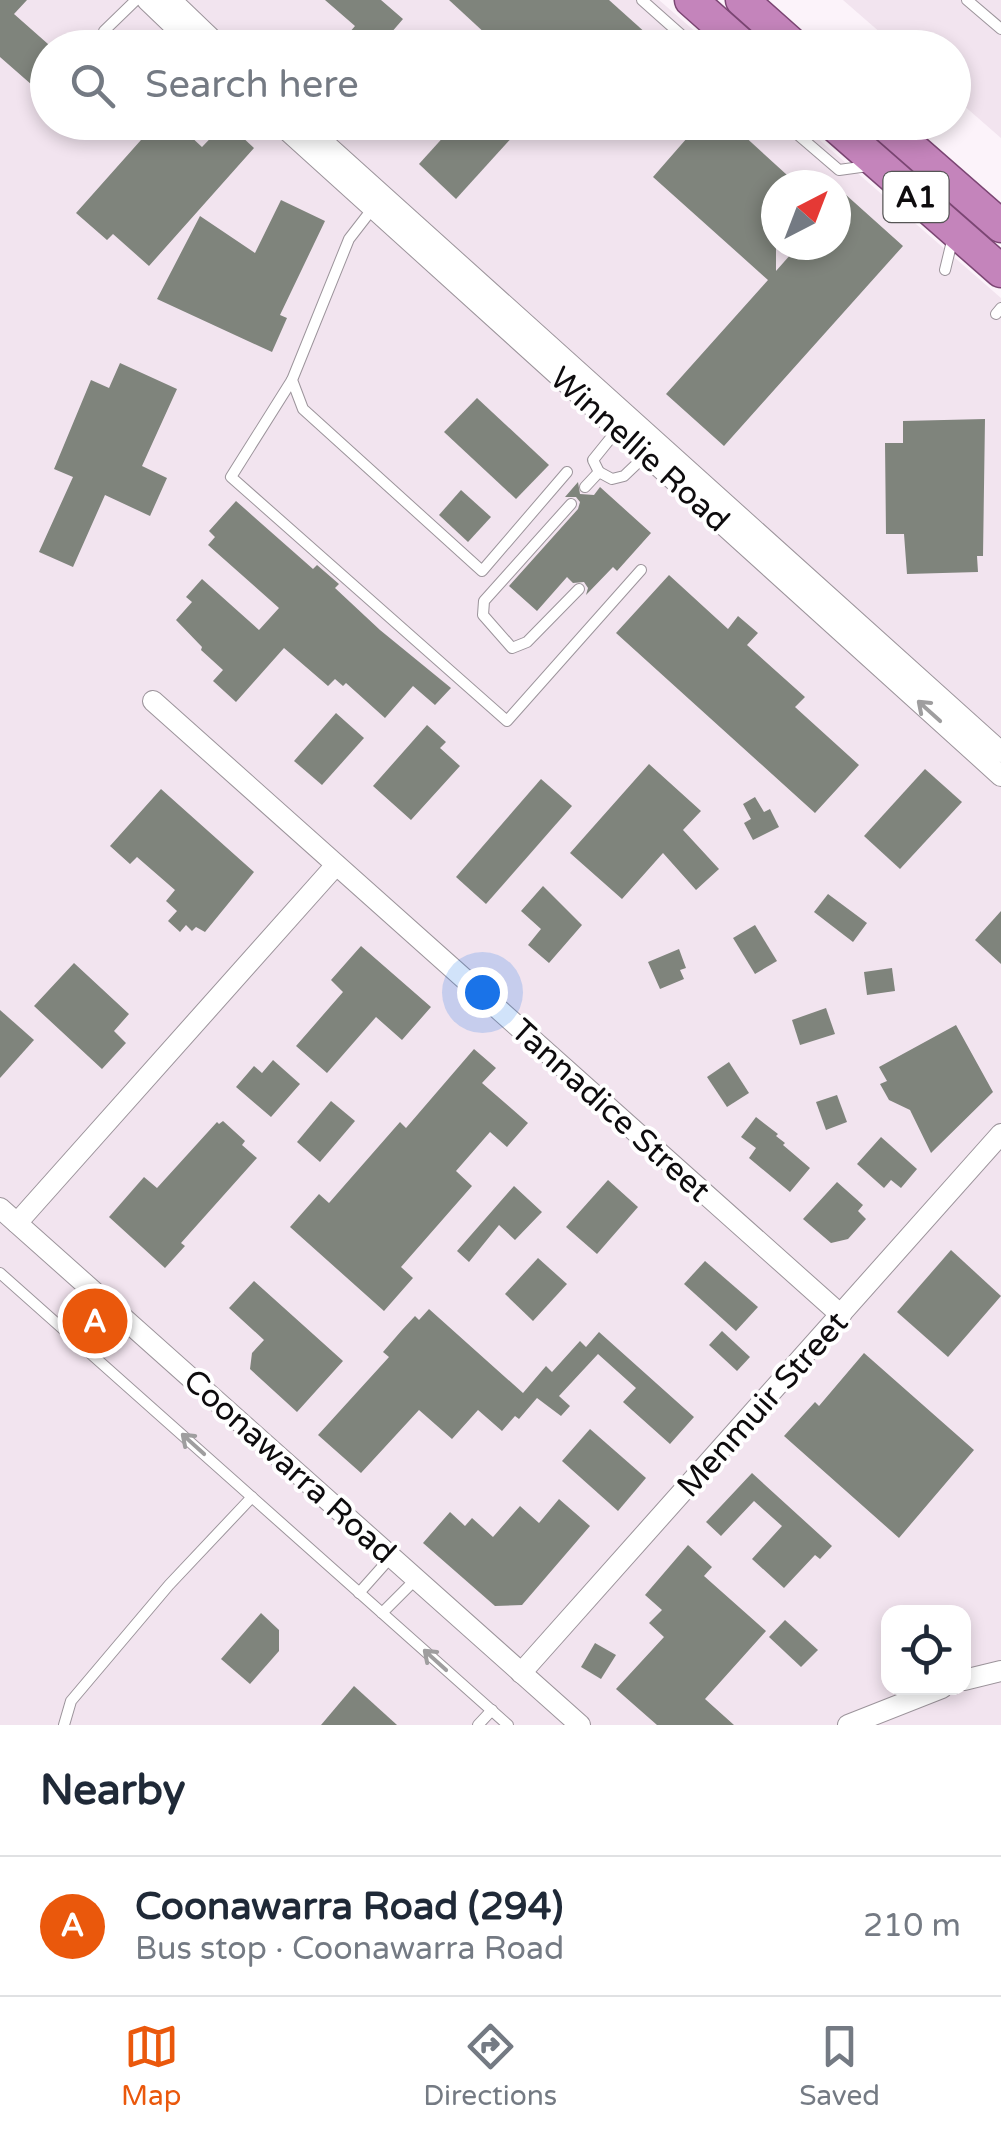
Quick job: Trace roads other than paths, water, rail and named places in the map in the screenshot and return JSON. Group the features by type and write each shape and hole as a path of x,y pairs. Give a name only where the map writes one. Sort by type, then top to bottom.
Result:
{"highway":[{"path":"691,0 723,30"},
{"path":"742,0 776,30"},
{"name":"A1","path":"852,140 1001,271"},
{"name":"A1","path":"903,140 1001,226"}],"street":[{"path":"147,0 179,30"},
{"path":"171,0 202,30"},
{"name":"Winnellie Road","path":"298,140 1001,776"},
{"name":"Winnellie Road","path":"322,140 1001,752"},
{"name":"Tannadice Street","path":"154,701 841,1315"},
{"path":"17,1223 336,865"},
{"name":"Menmuir Street","path":"521,1673 1001,1134"},
{"name":"Coonawarra Road","path":"0,1208 580,1725"},
{"path":"971,1678 1001,1671"},
{"path":"848,1725 924,1695"}],"lane":[{"path":"106,30 136,0"},
{"path":"642,0 676,30"},
{"path":"967,0 1001,29"},
{"path":"805,140 839,170 879,164"},
{"path":"373,208 349,239 292,380 231,478 508,721 641,570"},
{"path":"945,270 955,230"},
{"path":"292,380 304,409 482,571 567,472"},
{"path":"618,429 593,460 599,472 612,479 624,476 646,454"},
{"path":"585,487 599,472"},
{"path":"571,504 484,601 483,615 512,648 528,642 579,589"},
{"path":"0,1273 508,1725"},
{"path":"64,1725 71,1701 169,1585 252,1497"},
{"path":"360,1593 391,1557"},
{"path":"382,1613 416,1579"},
{"path":"478,1725 492,1710"}],"place":[{"name":"Coonawarra Road (294)","path":"95,1321"}]}
